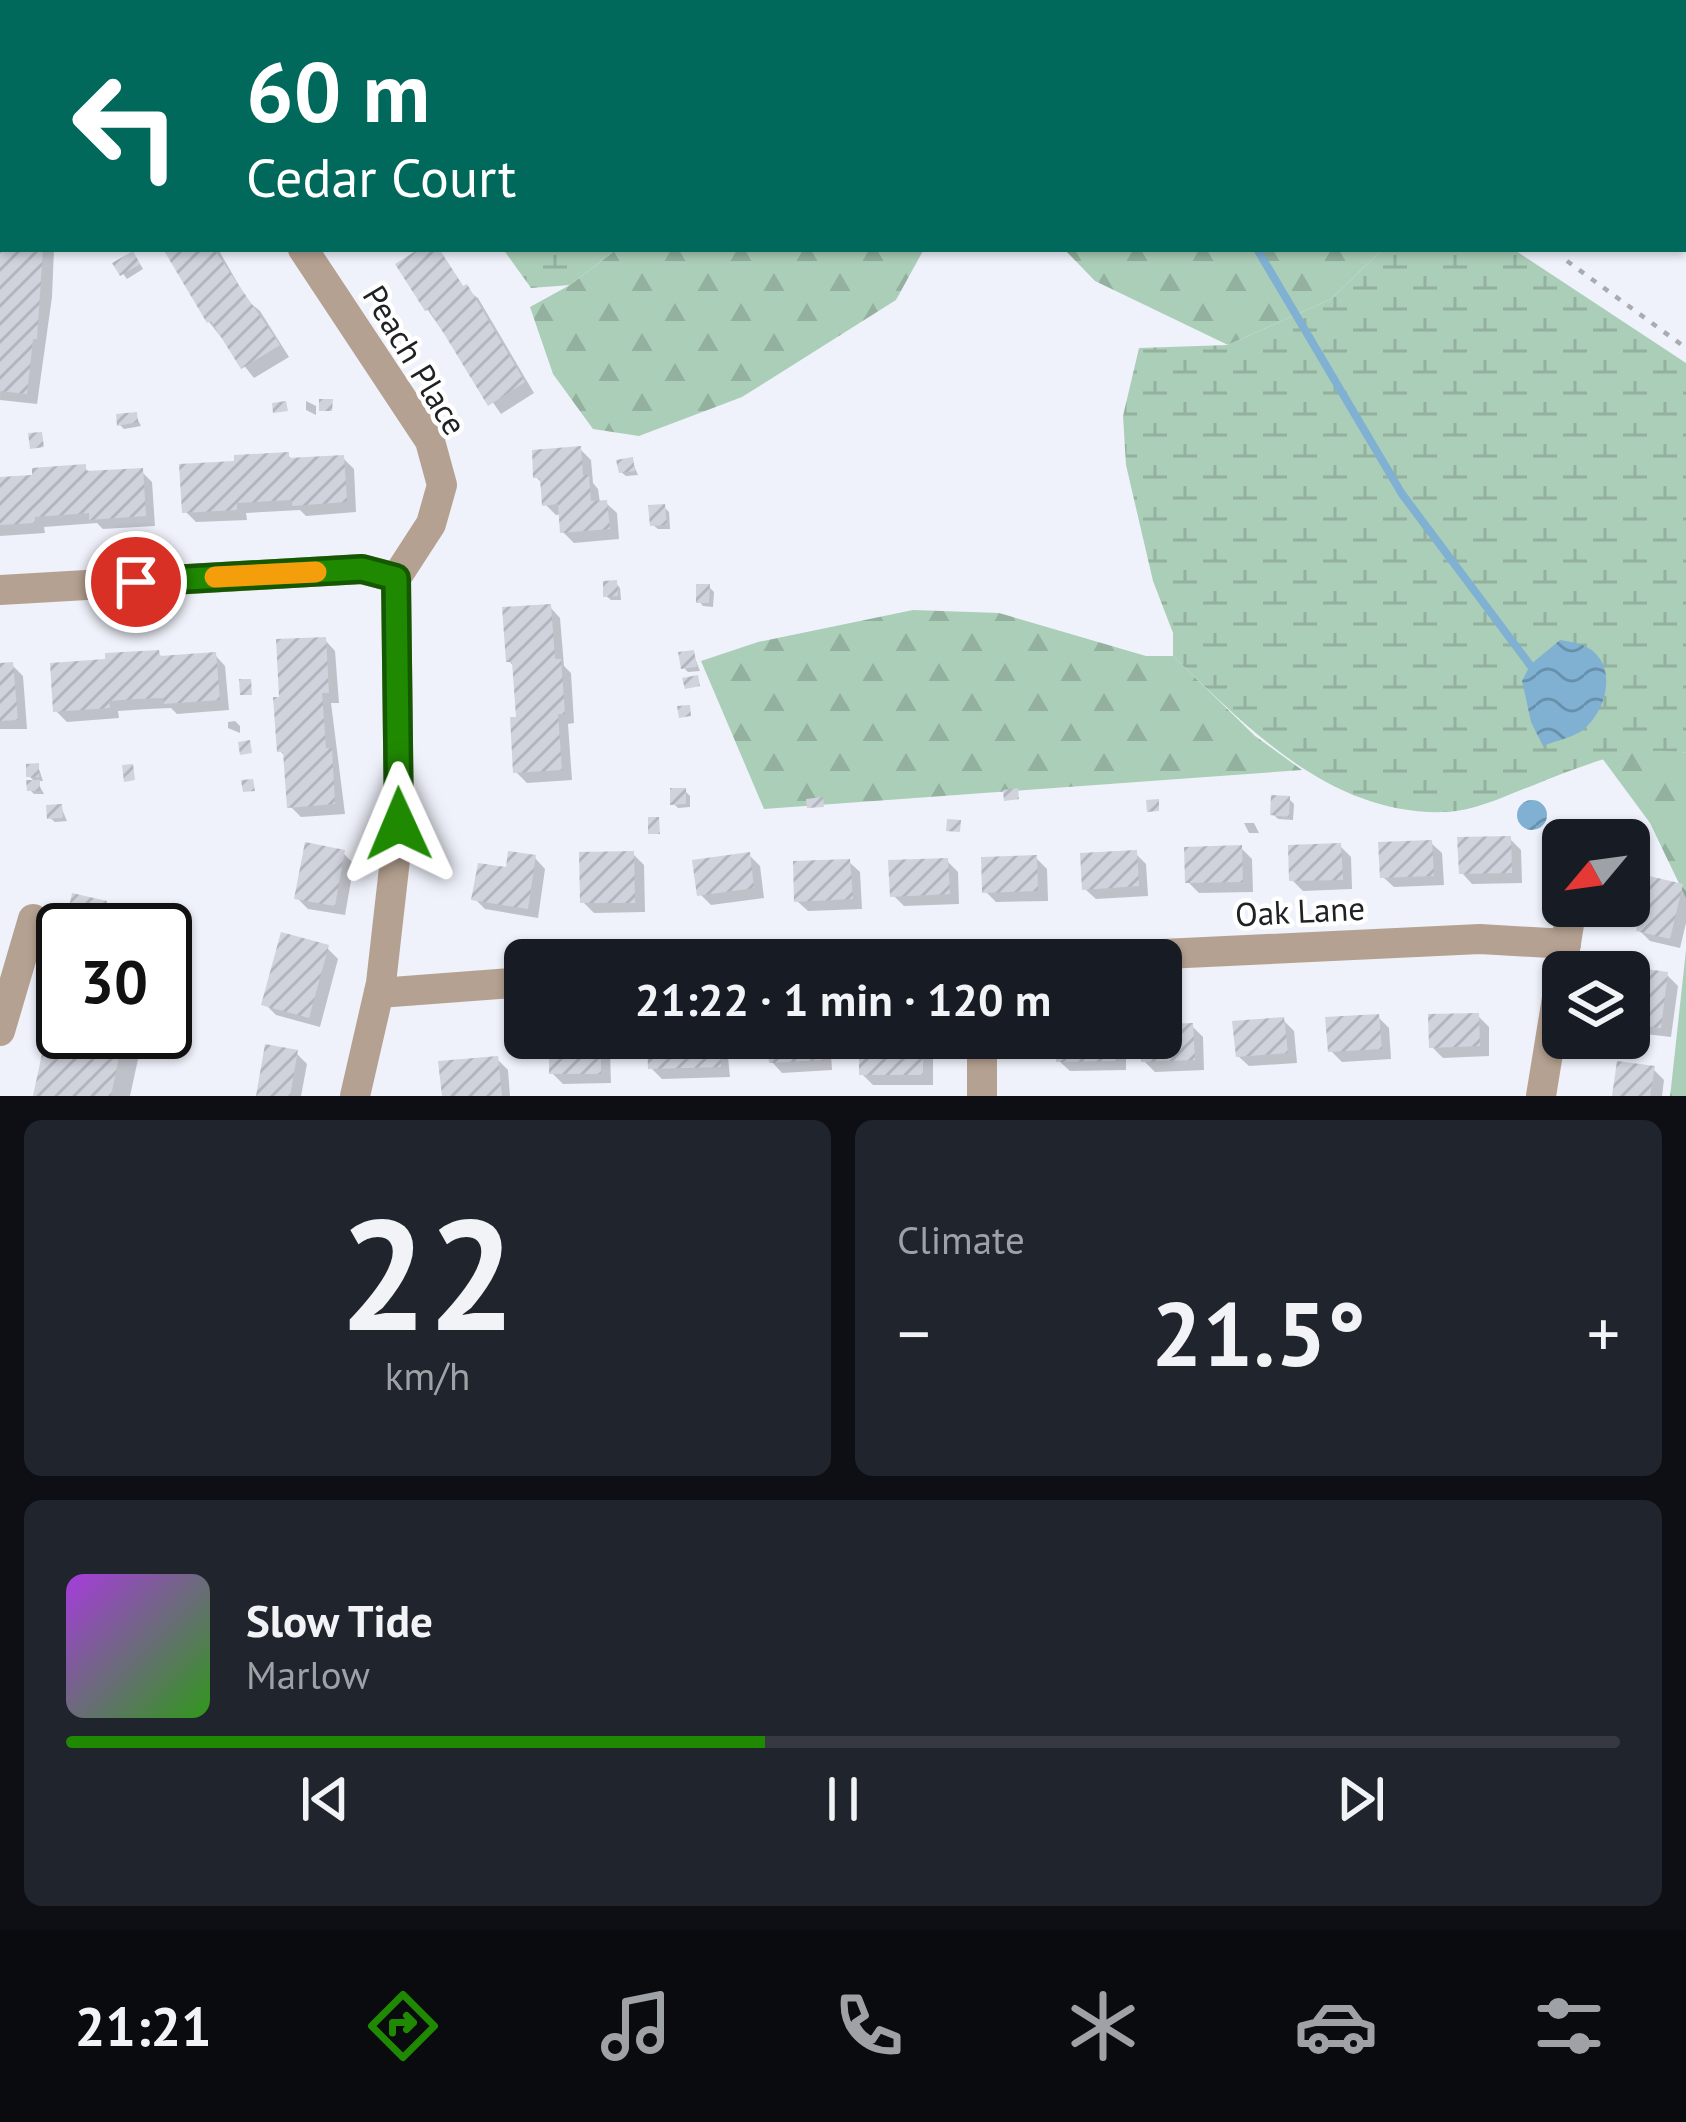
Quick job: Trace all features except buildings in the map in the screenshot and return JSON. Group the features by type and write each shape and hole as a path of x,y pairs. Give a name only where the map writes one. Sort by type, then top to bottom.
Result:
{"street":[{"name":"Peach Place","path":"305,252 430,441 442,485 431,524 396,578"},
{"path":"0,590 362,569 396,578 399,824 379,993 355,1096"},
{"path":"0,1031 33,919"},
{"path":"1541,1096 1569,927"},
{"name":"Oak Lane","path":"1182,953 1480,938 1566,944"},
{"path":"379,993 504,984"},
{"path":"982,1059 982,1096"}],"path":[{"path":"1567,261 1686,347"}],"green space":[{"path":"505,252 613,252 570,285 531,288"},
{"path":"613,252 922,252 896,300 742,397 639,436 593,429 553,374 530,307 570,285"},
{"path":"1067,252 1380,252 1331,299 1228,345 1095,281"},
{"path":"1380,252 1518,252 1686,363 1686,753 1646,751 1608,758 1469,809 1404,809 1366,800 1295,763 1173,656 1173,633 1153,581 1126,465 1123,416 1139,348 1228,345 1331,299"},
{"path":"913,610 999,613 1146,656 1173,656 1255,736 1302,770 764,809 701,661 758,642"},
{"path":"1660,748 1686,753 1686,898 1650,819 1602,758"},
{"path":"1686,950 1686,1096 1670,1096 1671,1088"}],"water":[{"path":"1560,640 1596,654 1606,684 1601,707 1588,725 1543,746 1531,722 1522,681 1530,665"},
{"path":"1526,801 1538,801 1546,809 1546,819 1538,829 1526,829 1518,821 1518,809"}],"waterway":[{"path":"1259,252 1402,494 1530,665"}],"slow traffic":[{"path":"215,577 316,572"}],"route":[{"path":"136,582 362,569 396,578 399,824"}]}
